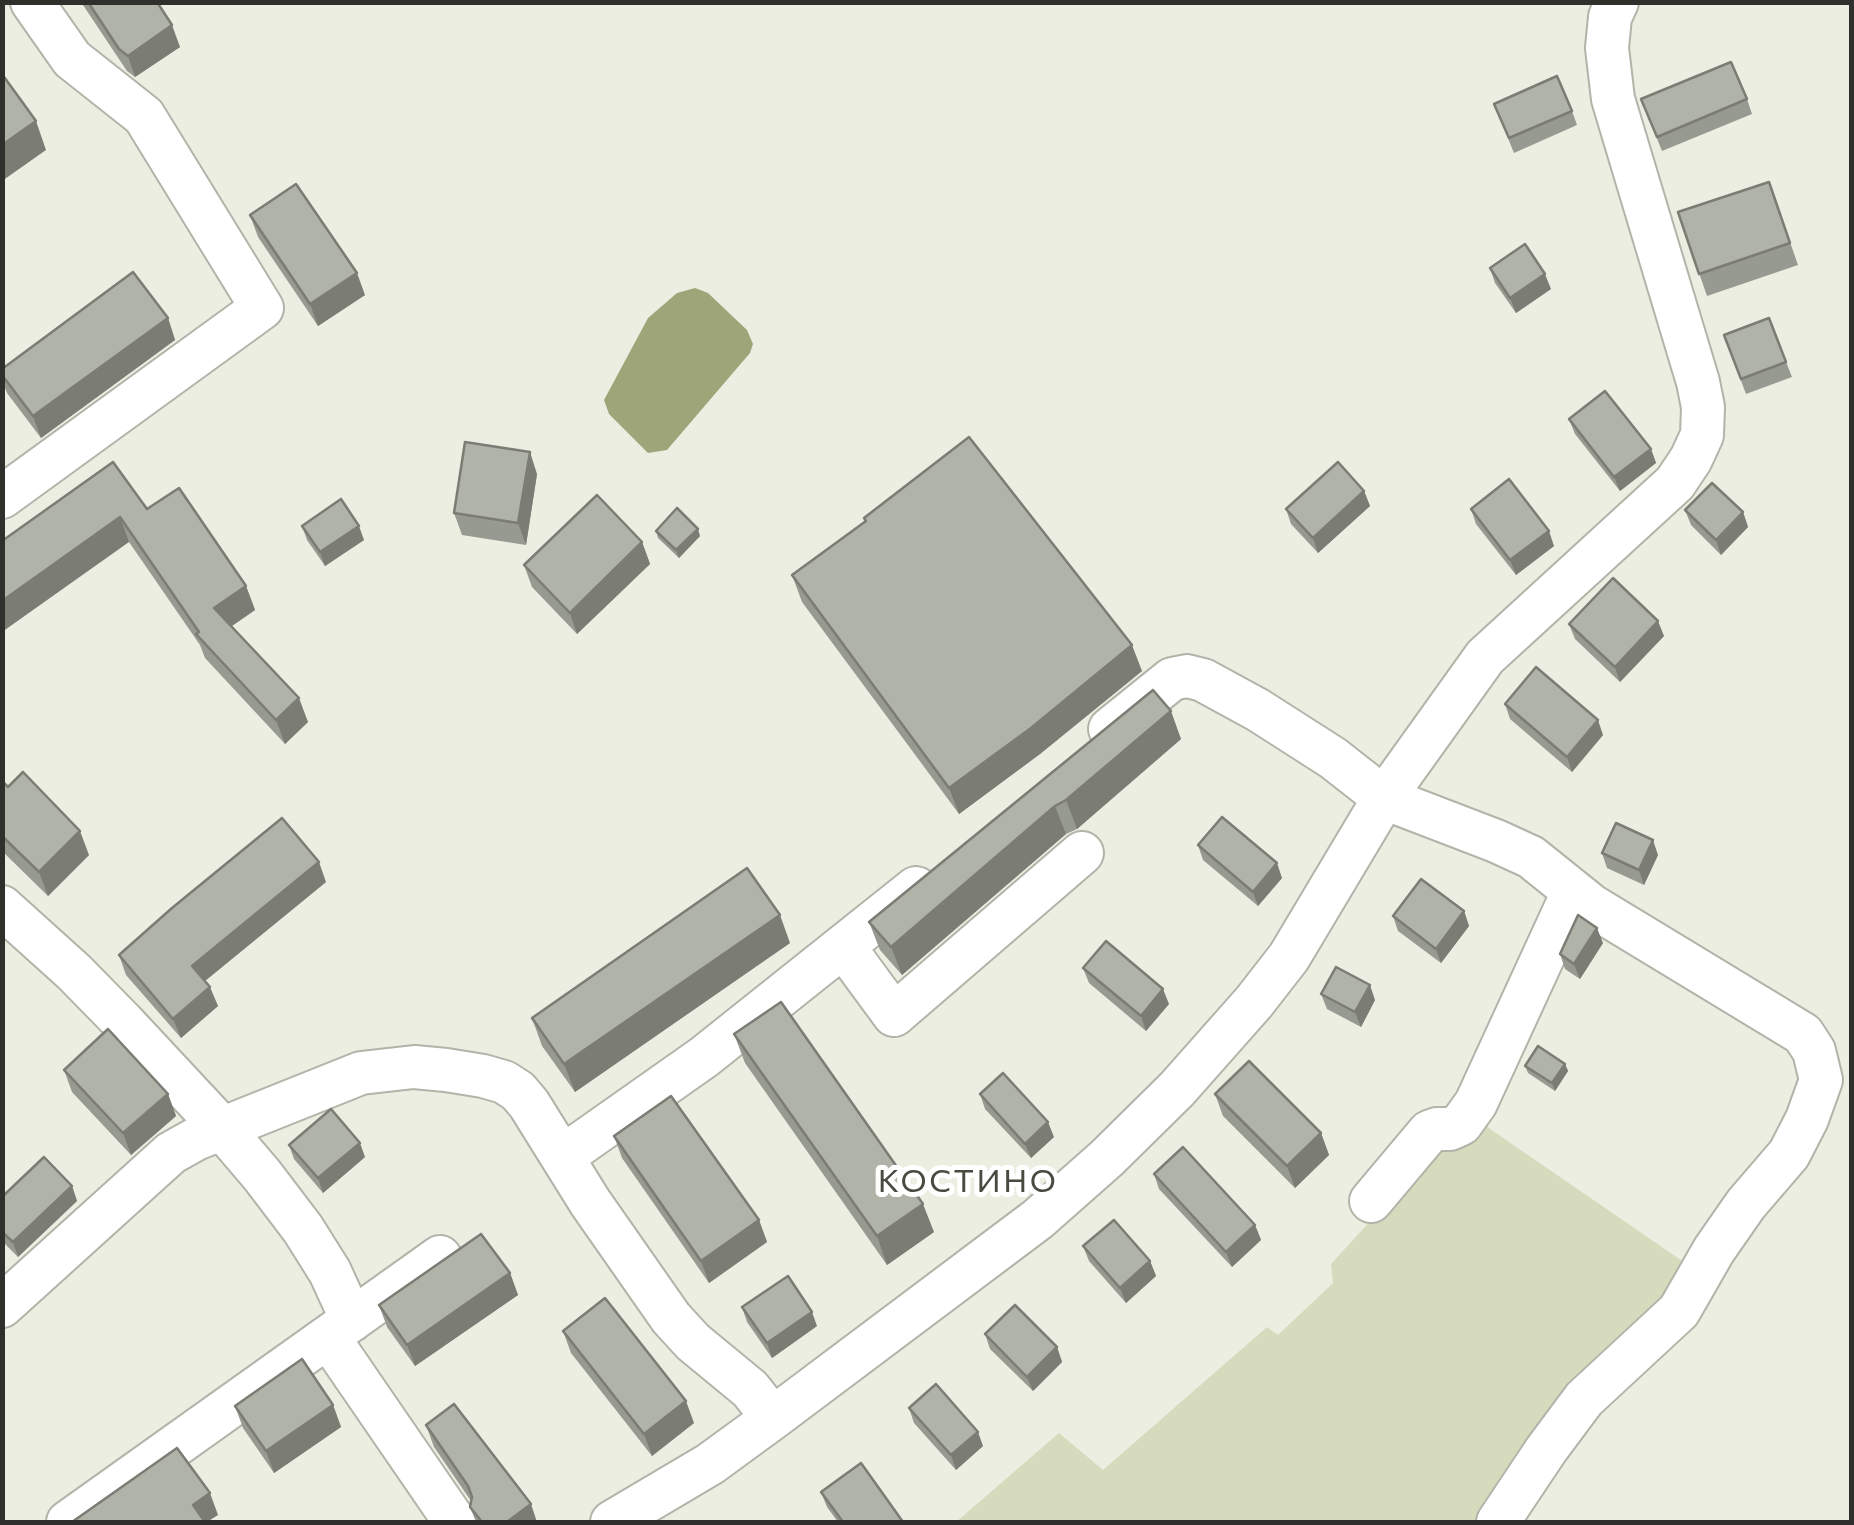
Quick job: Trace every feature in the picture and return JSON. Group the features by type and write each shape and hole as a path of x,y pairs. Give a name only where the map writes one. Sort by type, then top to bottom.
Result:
{"street":[{"path":"2,497 262,308 144,116 72,59 32,2"},
{"path":"612,1522 710,1464 773,1418 1038,1219 1107,1158 1177,1089 1288,957 1384,798 1485,657 1675,482 1691,459 1702,435 1703,407 1614,99 1606,48 1610,17 1617,2"},
{"path":"1074,758 1172,678 1203,680 1334,758 1384,798 1531,857 1592,906 1803,1034 1814,1051 1822,1080 1790,1154 1746,1204 1678,1311 1584,1399 1498,1522"},
{"path":"844,947 894,1016 1082,853"},
{"path":"562,1157 704,1057 946,864"},
{"path":"1371,1201 1429,1132 1462,1124 1476,1103 1573,892"},
{"path":"2,907 87,984 221,1127 303,1229 330,1272 340,1329 455,1522"},
{"path":"2,1306 172,1153 221,1127 361,1073 387,1068 446,1070 504,1082 518,1091 671,1318 693,1342 750,1389 773,1418"},
{"path":"68,1522 440,1257"}],"shaded area":[{"path":"695,288 708,293 747,330 753,344 750,353 667,450 648,453 609,414 604,400 648,318 677,293"},
{"path":"1477,1120 1691,1267 1480,1522 956,1522 1059,1433 1103,1470 1267,1327 1278,1335 1333,1283 1331,1264 1445,1139"}],"building":[{"path":"88,2 157,2 172,25 128,56 119,49"},
{"path":"1731,62 1747,99 1657,137 1641,99"},
{"path":"2,74 36,121 2,145"},
{"path":"1557,76 1572,111 1509,138 1494,104"},
{"path":"1769,182 1790,243 1699,274 1678,212"},
{"path":"296,184 357,273 310,304 250,215"},
{"path":"1525,244 1545,274 1510,298 1490,268"},
{"path":"133,272 168,318 33,416 2,375 2,369"},
{"path":"1769,318 1786,362 1741,379 1724,335"},
{"path":"1605,391 1651,449 1614,477 1569,419"},
{"path":"969,437 1132,645 1031,728 949,788 792,575"},
{"path":"465,442 530,452 518,523 454,513"},
{"path":"113,462 147,509 179,488 246,586 214,608 299,698 276,720 196,634 199,632 120,517 2,601 2,541"},
{"path":"1338,462 1364,491 1313,538 1286,509"},
{"path":"1509,479 1549,531 1510,560 1471,509"},
{"path":"1712,483 1743,512 1716,540 1685,510"},
{"path":"597,495 642,542 570,613 524,565"},
{"path":"341,499 359,526 320,552 302,526"},
{"path":"677,508 698,529 676,550 656,531"},
{"path":"1613,578 1658,621 1615,667 1569,624"},
{"path":"1536,667 1598,720 1567,757 1505,704"},
{"path":"1153,690 1171,711 891,947 869,922"},
{"path":"23,772 80,831 39,872 2,836 2,781 8,787"},
{"path":"1222,817 1277,863 1253,892 1198,845"},
{"path":"282,818 319,862 192,966 210,987 173,1019 119,955"},
{"path":"1616,823 1653,840 1639,870 1602,853"},
{"path":"747,868 780,915 564,1064 532,1018"},
{"path":"1421,879 1464,911 1436,949 1393,916"},
{"path":"1578,915 1597,928 1574,964 1560,954"},
{"path":"1106,941 1163,989 1141,1016 1083,968"},
{"path":"1336,967 1370,985 1355,1012 1321,994"},
{"path":"781,1002 923,1204 877,1236 734,1034"},
{"path":"108,1029 168,1094 123,1133 64,1070"},
{"path":"1538,1046 1565,1064 1552,1083 1525,1066"},
{"path":"1249,1061 1321,1133 1287,1166 1215,1094"},
{"path":"1003,1073 1048,1122 1025,1144 980,1094"},
{"path":"671,1096 759,1220 701,1261 614,1136"},
{"path":"331,1109 360,1143 318,1178 289,1145"},
{"path":"1183,1147 1255,1225 1226,1252 1154,1174"},
{"path":"44,1157 72,1186 13,1242 2,1232 2,1197"},
{"path":"1114,1220 1150,1261 1120,1288 1083,1246"},
{"path":"481,1234 510,1273 407,1345 379,1305"},
{"path":"788,1276 812,1312 767,1343 742,1307"},
{"path":"605,1298 686,1401 644,1434 563,1331"},
{"path":"1015,1305 1057,1347 1027,1377 985,1334"},
{"path":"302,1359 333,1405 266,1451 235,1406"},
{"path":"936,1384 978,1432 951,1455 909,1408"},
{"path":"454,1404 531,1504 507,1522 482,1522 470,1507 468,1486 426,1425"},
{"path":"177,1448 210,1493 193,1505 205,1522 72,1522"},
{"path":"861,1463 903,1522 843,1522 821,1492"}],"district":[{"name":"КОСТИНО","path":"968,1181"}]}
